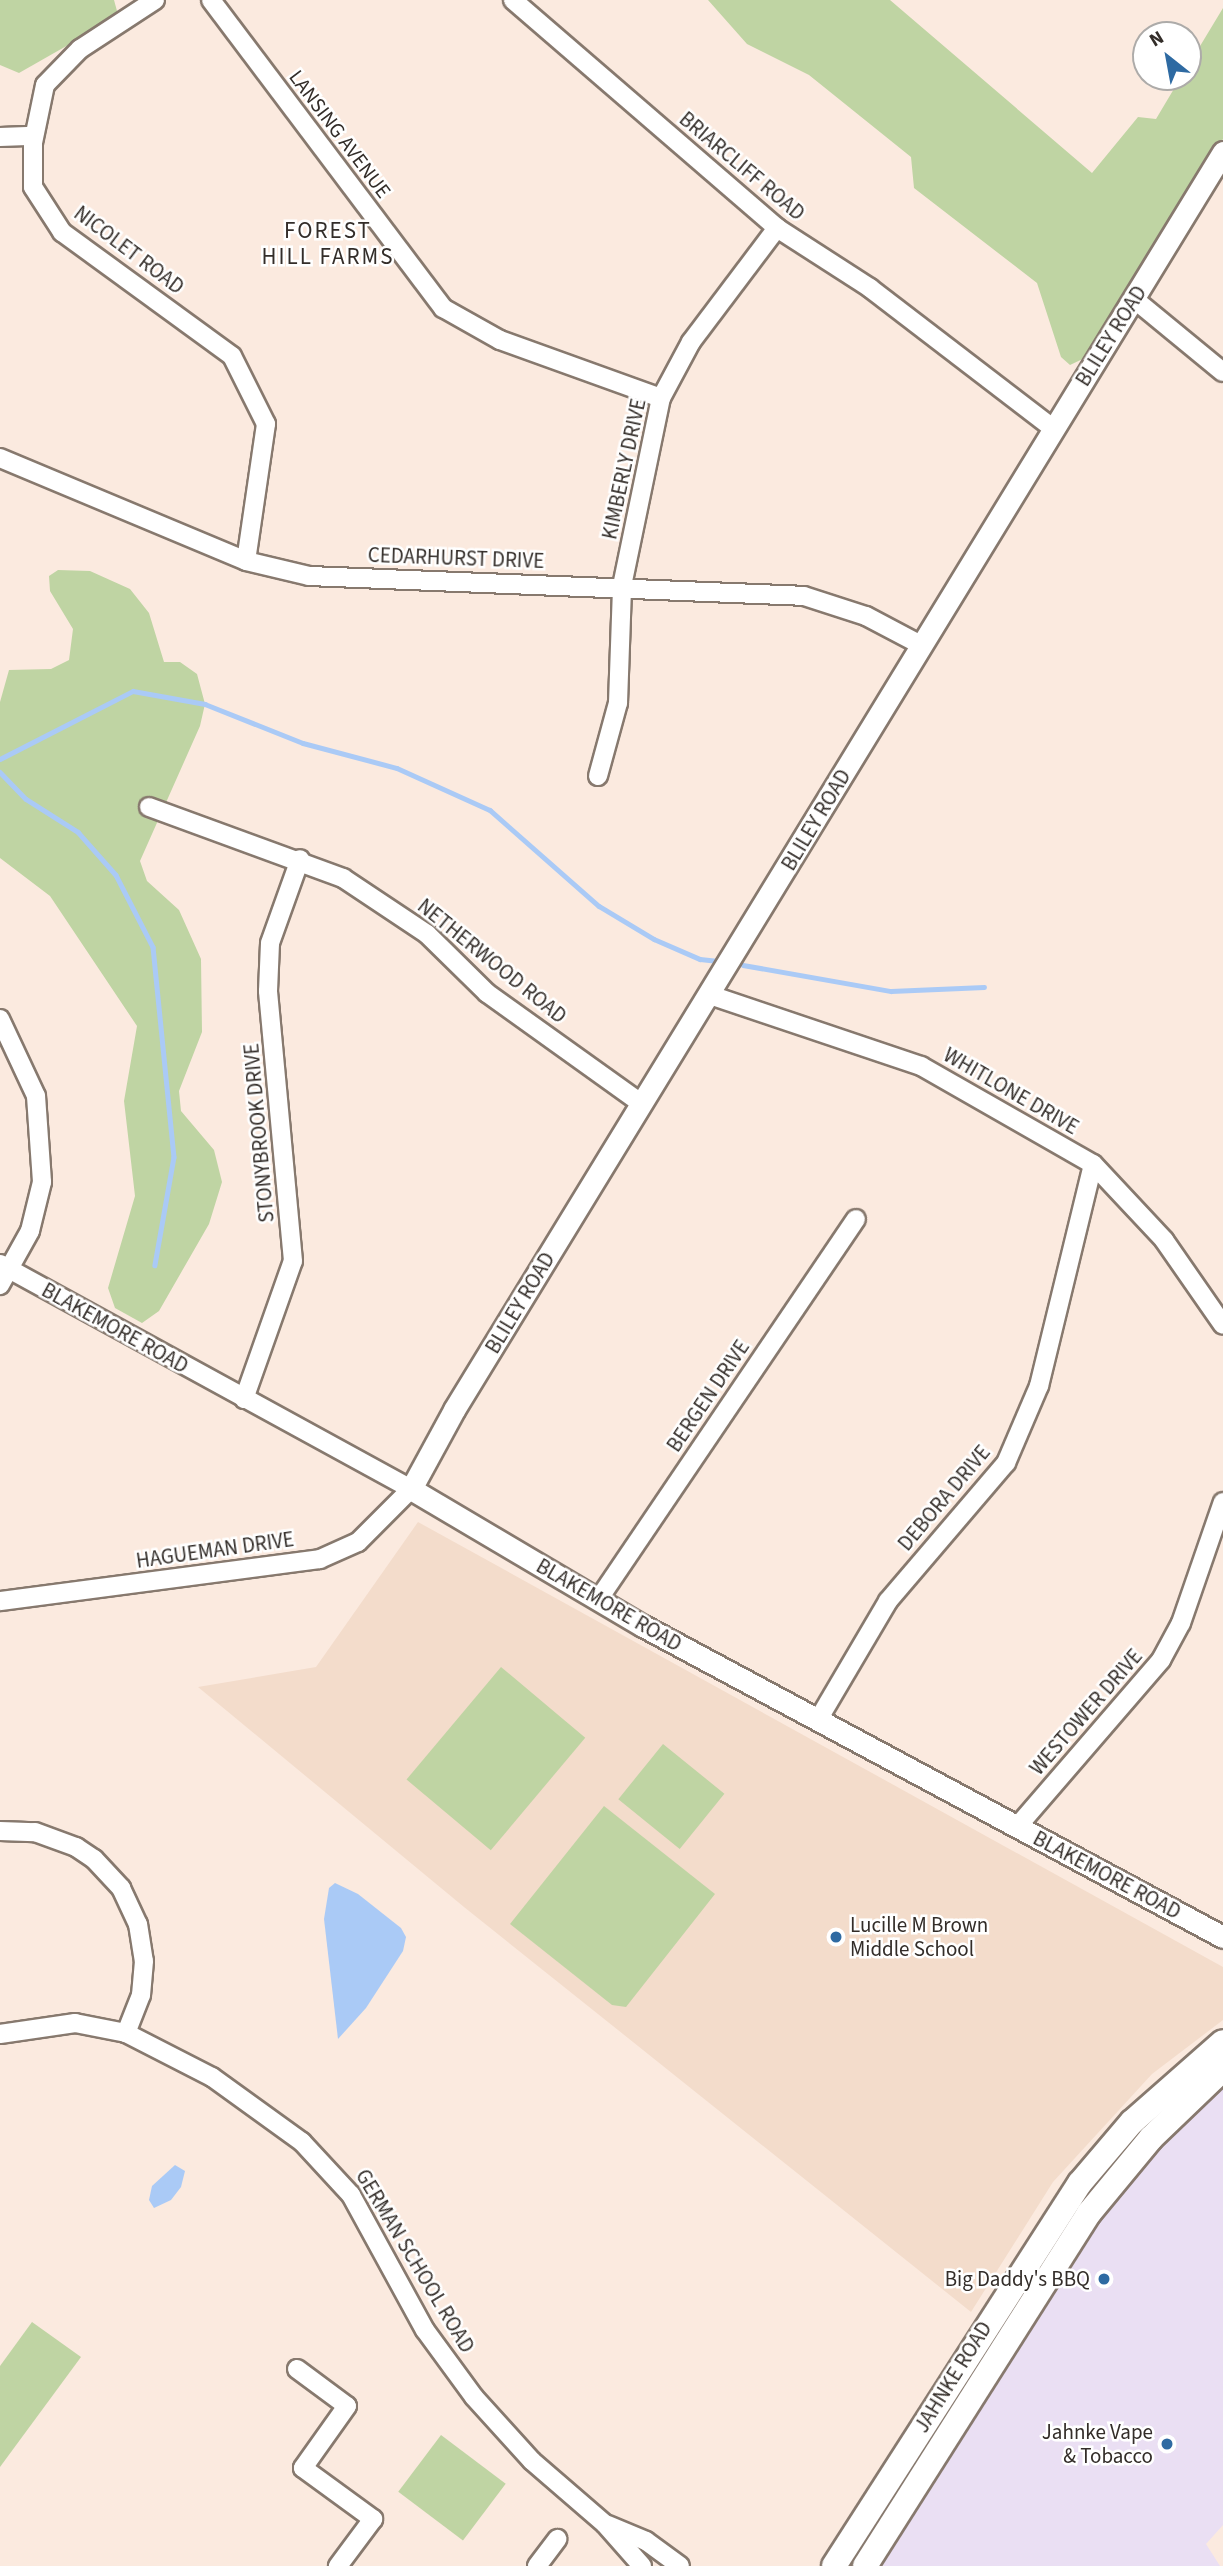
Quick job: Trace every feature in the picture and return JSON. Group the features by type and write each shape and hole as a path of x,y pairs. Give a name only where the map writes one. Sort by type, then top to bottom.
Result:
{"main road":[{"name":"JAHNKE ROAD","path":"834,2566 1080,2183 1132,2122 1223,2042"},
{"name":"JAHNKE ROAD","path":"865,2566 1089,2213 1152,2138 1223,2069"}],"street":[{"name":"NICOLET ROAD","path":"155,0 80,49 45,85 34,136 33,187 62,232 232,356 266,424 246,561"},
{"name":"LANSING AVENUE","path":"211,0 443,308 500,340 661,398"},
{"name":"BRIARCLIFF ROAD","path":"513,0 777,228 870,288 1054,429"},
{"path":"0,137 34,136"},
{"name":"BLILEY ROAD","path":"411,1489 454,1410 1223,152"},
{"name":"KIMBERLY DRIVE","path":"598,776 618,703 622,586 661,398 691,342 777,228"},
{"path":"1134,299 1223,372"},
{"name":"CEDARHURST DRIVE","path":"0,458 246,561 309,576 622,586 804,596 866,616 923,646"},
{"name":"NETHERWOOD ROAD","path":"149,807 300,859 343,878 427,934 487,993 642,1104"},
{"name":"STONYBROOK DRIVE","path":"244,1399 293,1261 268,991 270,943 300,859"},
{"name":"WHITLONE DRIVE","path":"710,995 921,1066 1093,1164 1164,1240 1223,1325"},
{"path":"0,1019 36,1096 42,1182 30,1231 6,1267 0,1286"},
{"name":"DEBORA DRIVE","path":"818,1720 888,1601 1006,1463 1039,1386 1093,1164"},
{"name":"BERGEN DRIVE","path":"598,1600 856,1219"},
{"name":"BLAKEMORE ROAD","path":"6,1267 411,1489 598,1600 1223,1937"},
{"name":"HAGUEMAN DRIVE","path":"0,1601 320,1559 358,1542 411,1489"},
{"name":"WESTOWER DRIVE","path":"1017,1827 1161,1660 1181,1623 1223,1502"},
{"path":"0,1831 34,1832 76,1847 94,1859 121,1888 138,1924 144,1961 141,1995 126,2033"},
{"name":"GERMAN SCHOOL ROAD","path":"0,2034 75,2023 126,2033 212,2077 302,2142 331,2170 359,2209 425,2330 474,2397 532,2462 605,2524 642,2566"},
{"path":"297,2369 347,2406 303,2468 373,2519 338,2566"},
{"name":"GERMAN SCHOOL ROAD","path":"605,2524 646,2541 680,2566"},
{"path":"537,2566 557,2539"}],"shaded area":[{"name":"Lucille M Brown Middle School","path":"418,1522 1223,1967 1223,2020 1152,2074 1053,2182 971,2312 464,1907 198,1687 316,1667"},
{"path":"1223,2042 1223,2525 1206,2544 1220,2566 857,2566 1073,2203"}],"green space":[{"path":"0,0 114,0 117,11 112,20 19,73 0,65"},
{"path":"708,0 890,0 1092,173 1138,117 1156,119 1173,91 1202,91 1202,43 1223,8 1223,139 1089,356 1070,365 1061,357 1037,283 914,188 911,157 809,75 747,44"},
{"path":"58,570 90,571 130,589 149,613 164,662 180,662 197,674 205,704 200,726 140,861 147,881 179,910 201,959 202,1032 179,1091 181,1111 214,1150 222,1182 209,1224 159,1311 142,1323 115,1308 108,1288 135,1196 124,1101 137,1026 50,896 0,858 0,702 9,670 51,669 69,660 73,629 50,591 49,576"},
{"path":"501,1667 585,1738 491,1850 407,1780"},
{"path":"663,1744 724,1794 680,1849 618,1799"},
{"path":"604,1806 715,1894 626,2007 612,2005 510,1924"},
{"path":"32,2322 81,2357 0,2467 0,2366"},
{"path":"441,2435 506,2484 463,2540 398,2492"}],"water":[{"path":"335,1883 358,1894 401,1928 406,1937 403,1951 366,2008 338,2039 324,1919 329,1888"},
{"path":"175,2165 185,2171 181,2187 171,2200 154,2208 149,2200 152,2186"}],"waterway":[{"path":"0,759 133,691 205,704 303,743 397,768 490,810 599,906 654,939 700,959 718,961"},
{"path":"0,772 26,799 78,832 116,875 153,947 174,1157 155,1265"},
{"path":"743,965 891,991 984,987"}],"place":[{"name":"Lucille M Brown Middle School","path":"836,1937"},
{"name":"Big Daddy's BBQ","path":"1104,2279"},
{"name":"Jahnke Vape & Tobacco","path":"1167,2444"}],"district":[{"name":"FOREST HILL FARMS","path":"328,244"}]}
